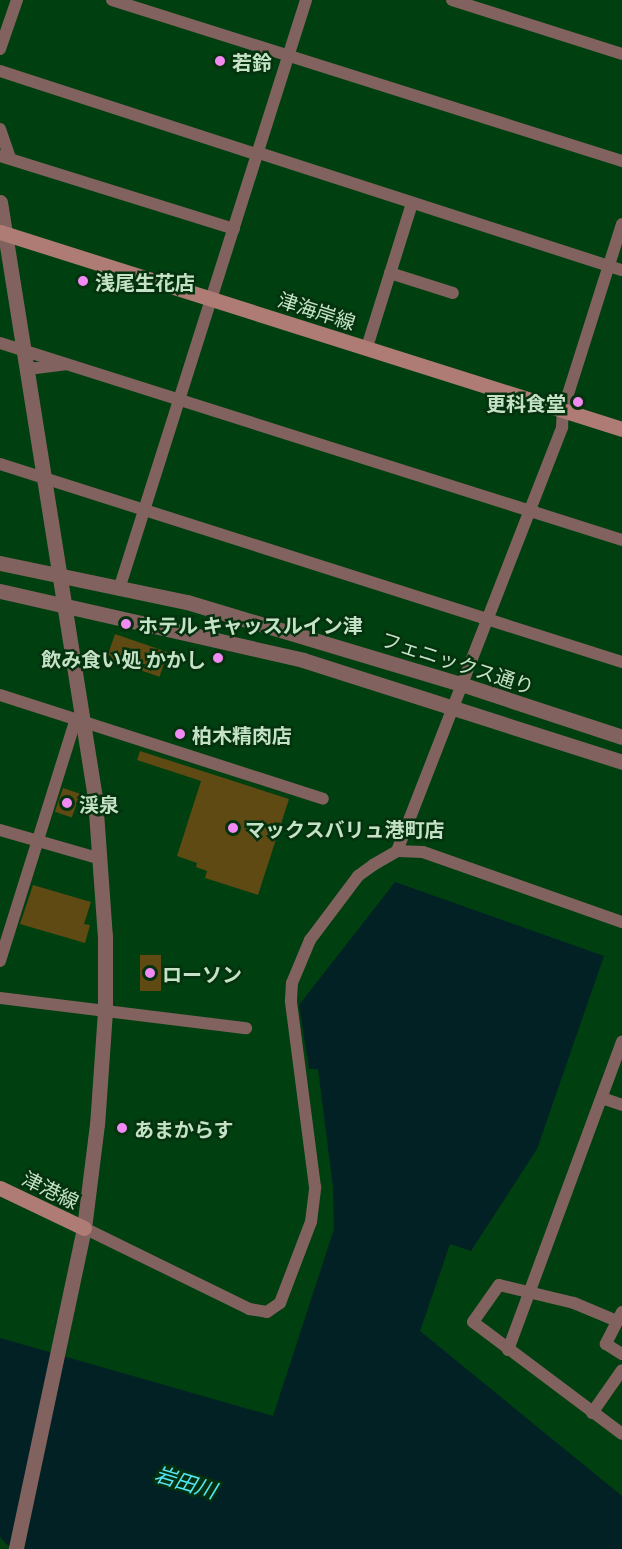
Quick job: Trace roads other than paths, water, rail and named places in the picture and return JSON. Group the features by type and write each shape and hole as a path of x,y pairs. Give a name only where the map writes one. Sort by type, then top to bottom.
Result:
{"main road":[{"name":"津海岸線","path":"4,233 622,429"},
{"name":"津港線","path":"0,1188 84,1228"}],"street":[{"path":"0,49 17,0"},
{"path":"120,586 306,0"},
{"path":"452,0 622,54"},
{"path":"119,1 289,57 622,161"},
{"path":"0,71 622,270"},
{"path":"0,129 5,157 234,229"},
{"path":"0,202 45,478 101,859 105,1011 97,1124 84,1228 16,1549"},
{"path":"367,347 412,203"},
{"path":"397,851 562,427 563,410 621,229"},
{"path":"390,273 453,293"},
{"path":"0,343 622,540"},
{"path":"28,369 70,364"},
{"path":"0,464 622,662"},
{"name":"フェニックス通り","path":"0,563 120,586 289,631 622,737"},
{"path":"0,591 303,660 622,762"},
{"path":"0,695 323,799"},
{"path":"0,961 37,841 79,720"},
{"path":"0,830 101,859"},
{"path":"84,1228 249,1310 267,1312 280,1303 314,1206 314,1170 291,1001 292,983 310,940 333,907 358,876 397,851 423,852 622,921"},
{"path":"0,998 246,1028"},
{"path":"508,1350 622,1041"},
{"path":"602,1098 622,1105"},
{"path":"622,1354 606,1344 620,1317 531,1291 499,1285 474,1322 508,1350 622,1434"},
{"path":"592,1413 622,1370"}],"water":[{"name":"岩田川","path":"395,882 604,956 537,1149 471,1251 450,1244 420,1331 622,1496 622,1549 20,1549 7,1545 0,1537 0,1338 273,1416 334,1229 333,1187 318,1069 309,1069 299,1005"}],"place":[{"name":"若鈴","path":"220,61"},
{"name":"浅尾生花店","path":"83,281"},
{"name":"更科食堂","path":"578,402"},
{"name":"ホテル キャッスルイン津","path":"126,624"},
{"name":"飲み食い処 かかし","path":"218,658"},
{"name":"柏木精肉店","path":"180,734"},
{"name":"渓泉","path":"67,803"},
{"name":"マックスバリュ港町店","path":"233,828"},
{"name":"ローソン","path":"150,973"},
{"name":"あまからす","path":"122,1128"}]}
